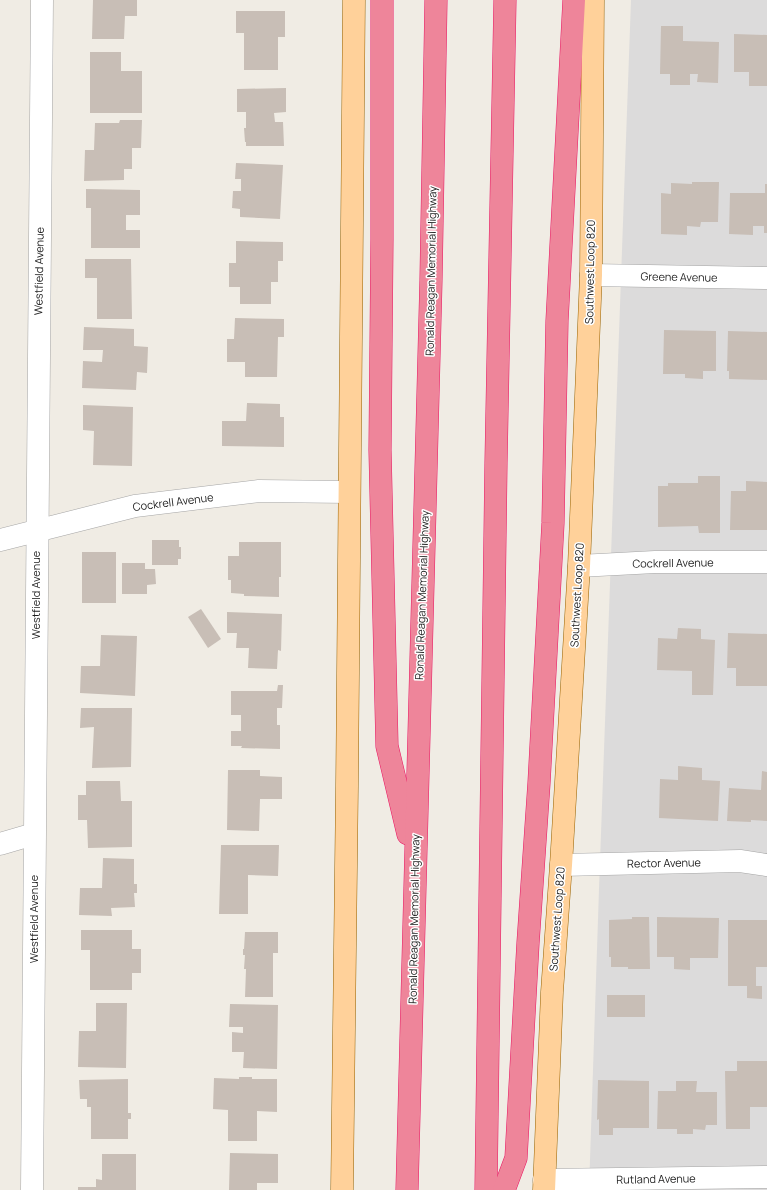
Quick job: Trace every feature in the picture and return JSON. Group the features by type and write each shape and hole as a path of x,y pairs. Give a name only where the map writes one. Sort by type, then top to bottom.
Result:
{"highway":[{"path":"382,0 380,450 387,746 415,863"},
{"name":"Ronald Reagan Memorial Highway","path":"407,1190 431,272 436,0"},
{"path":"486,1190 496,479 505,0"},
{"path":"504,1190 516,1158 527,951 539,783 554,523 557,322 574,0"}],"main road":[{"path":"342,1190 354,0"},
{"name":"Southwest Loop 820","path":"544,1185 552,992 580,566 591,276 593,0"}],"street":[{"name":"Westfield Avenue","path":"32,1190 42,0"},
{"name":"Greene Avenue","path":"591,276 767,278"},
{"name":"Cockrell Avenue","path":"0,540 135,506 259,491 349,492"},
{"name":"Cockrell Avenue","path":"580,566 655,562 767,562"},
{"path":"0,844 34,834"},
{"name":"Rector Avenue","path":"561,865 740,861 767,865"},
{"name":"Rutland Avenue","path":"544,1185 767,1177"}],"shaded area":[{"path":"631,0 767,0 767,1190 589,1190"}],"building":[{"path":"93,0 137,0 137,16 125,16 124,39 92,39"},
{"path":"236,11 285,11 285,37 278,37 278,70 244,70 244,33 236,33"},
{"path":"661,26 683,26 683,41 719,42 718,83 697,82 698,74 690,74 690,85 670,85 670,74 660,74"},
{"path":"734,34 767,35 767,86 749,86 749,72 734,72"},
{"path":"90,52 121,52 121,71 142,71 142,113 90,113"},
{"path":"286,88 286,112 274,113 275,122 283,122 284,146 246,146 244,128 246,128 246,112 237,112 237,89"},
{"path":"120,120 142,120 141,148 132,148 132,169 124,169 124,180 84,181 85,150 94,150 95,123 119,123"},
{"path":"236,163 283,165 280,219 240,217 240,209 232,208 233,191 241,191 241,179 235,179"},
{"path":"692,182 719,182 718,222 701,222 700,227 687,226 687,235 661,234 661,193 671,194 671,183 692,184"},
{"path":"765,184 767,184 767,233 764,233 764,226 753,226 753,235 729,234 730,193 765,193"},
{"path":"86,189 140,190 140,215 126,215 126,230 140,230 140,248 91,248 91,208 86,208"},
{"path":"236,241 283,242 283,261 278,261 278,282 271,282 271,304 240,304 240,287 229,287 229,263 236,263"},
{"path":"85,259 131,259 132,319 97,319 97,278 85,278"},
{"path":"235,318 284,319 284,337 278,337 277,377 245,377 245,362 227,362 227,339 234,339"},
{"path":"84,327 134,329 134,346 148,347 147,373 137,372 136,390 82,388 83,361 102,362 103,350 83,350"},
{"path":"664,330 716,331 716,371 703,371 703,379 685,378 685,374 663,374"},
{"path":"728,331 767,332 767,380 729,379 729,371 727,371"},
{"path":"247,403 280,404 280,417 284,417 284,447 222,446 222,421 246,421"},
{"path":"83,405 133,407 132,466 93,465 94,431 83,430"},
{"path":"698,476 720,476 720,533 699,533 698,526 658,527 658,486 668,486 668,483 698,483"},
{"path":"746,481 767,482 767,530 730,530 731,491 746,491"},
{"path":"152,540 179,540 179,547 181,547 181,559 178,559 178,565 152,565"},
{"path":"239,542 281,542 281,577 279,577 279,597 244,596 244,594 231,593 231,580 228,580 228,556 239,556"},
{"path":"82,552 116,552 116,603 82,603"},
{"path":"122,563 145,563 145,569 155,569 156,584 147,585 147,594 122,594"},
{"path":"201,609 221,639 208,648 188,617"},
{"path":"227,612 282,614 281,651 278,650 277,669 248,668 249,648 236,648 237,633 227,633"},
{"path":"678,628 701,629 701,639 715,640 713,695 692,695 692,671 657,670 658,638 677,639"},
{"path":"728,633 767,634 767,686 736,686 736,668 727,668"},
{"path":"101,635 137,636 135,696 80,693 81,666 100,666"},
{"path":"278,685 283,685 282,708 277,708 277,725 280,725 280,749 241,748 242,746 231,746 231,731 241,731 241,715 231,715 231,691 277,691"},
{"path":"81,708 132,708 131,767 92,768 94,727 80,728"},
{"path":"678,766 702,768 702,780 720,781 718,821 659,818 660,779 678,780"},
{"path":"228,770 260,770 260,776 282,777 282,799 260,799 259,831 227,830"},
{"path":"762,771 767,772 767,821 727,821 729,788 761,790"},
{"path":"86,781 120,781 121,801 132,801 132,847 88,848 87,820 78,820 78,795 86,795"},
{"path":"221,845 279,845 278,876 248,875 248,914 219,914"},
{"path":"103,858 134,859 134,884 137,884 137,893 134,893 135,907 111,908 112,916 79,915 80,888 102,888"},
{"path":"632,917 649,917 650,969 611,967 611,957 609,957 609,920 632,919"},
{"path":"657,917 719,918 718,958 690,958 690,970 674,969 674,957 657,957"},
{"path":"728,920 767,920 767,967 756,967 756,986 762,986 762,999 747,998 747,986 728,986"},
{"path":"81,930 132,930 132,949 141,949 141,973 132,973 132,990 90,990 90,950 81,950"},
{"path":"245,932 278,932 278,953 273,953 273,997 245,997 246,969 244,969 245,955 243,955 243,949"},
{"path":"607,995 645,995 645,1017 607,1017"},
{"path":"96,1003 127,1003 126,1068 78,1067 79,1031 96,1031"},
{"path":"230,1004 278,1005 277,1069 243,1068 244,1052 232,1052 232,1032 243,1033 243,1027 229,1027"},
{"path":"737,1061 767,1061 767,1107 750,1107 750,1129 726,1129 725,1071 737,1071"},
{"path":"239,1077 252,1077 252,1079 277,1079 277,1112 257,1111 257,1141 228,1141 228,1110 213,1109 214,1078 239,1079"},
{"path":"128,1079 128,1113 131,1113 131,1119 128,1119 128,1139 91,1139 91,1107 87,1107 87,1099 80,1099 79,1080"},
{"path":"598,1080 649,1081 649,1128 613,1128 613,1135 599,1135 599,1119 597,1120"},
{"path":"676,1081 697,1081 696,1092 717,1092 717,1125 706,1125 705,1130 693,1129 693,1134 677,1134 677,1129 657,1129 658,1091 676,1091"},
{"path":"230,1153 278,1154 278,1183 257,1183 257,1190 229,1190"},
{"path":"102,1154 136,1154 136,1190 78,1190 78,1187 96,1187 96,1179 102,1180"}]}
